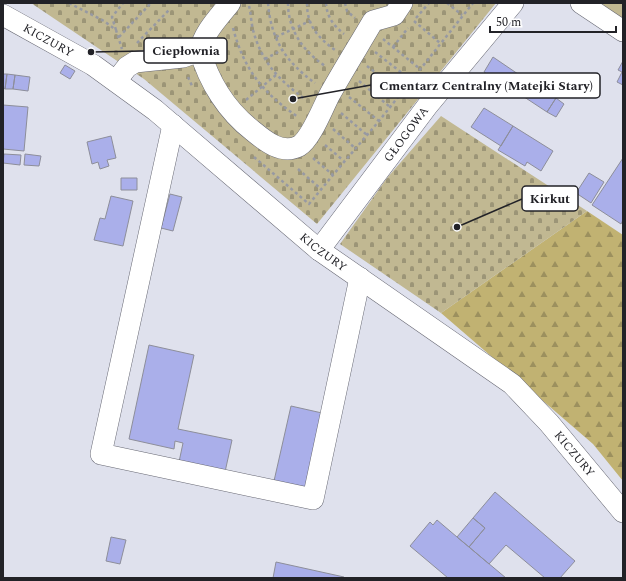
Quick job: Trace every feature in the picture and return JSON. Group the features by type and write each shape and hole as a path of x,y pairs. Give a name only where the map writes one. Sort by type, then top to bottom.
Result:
{"street":[{"path":"225,9 201,42 200,51 209,78 220,95 243,104 250,129 271,144 279,148 286,148 335,86 373,21 394,15 402,3"},
{"name":"GŁOGOWA","path":"319,250 428,104 513,3"},
{"path":"580,3 623,31"},
{"name":"KICZURY","path":"3,15 93,65 116,81 155,110 319,250 512,384 549,423 623,512"},
{"path":"116,81 127,67 131,58 183,57 200,51"},
{"path":"173,125 101,454 313,499 360,278"}],"path":[{"path":"70,3 116,30"},
{"path":"123,3 112,17 123,52 131,58 169,10"},
{"path":"118,37 151,3"},
{"path":"246,3 249,6 257,41 265,59 276,75 293,91 411,80"},
{"path":"268,3 270,18 276,37 282,50 294,66 335,86 390,106"},
{"path":"288,3 289,17 299,42 335,86 367,135"},
{"path":"307,3 308,15 322,41 355,148"},
{"path":"326,3 328,16 334,25 335,86 333,175 379,121 473,3"},
{"path":"447,3 462,15"},
{"path":"225,9 243,57 256,80 275,101 335,86 420,69"},
{"path":"276,37 310,21"},
{"path":"414,21 440,43"},
{"path":"265,59 282,50"},
{"path":"243,104 276,75"},
{"path":"335,86 400,93"},
{"path":"335,86 379,121"},
{"path":"335,86 344,161"},
{"path":"243,94 243,104"},
{"path":"298,169 321,189"}],"green space":[{"path":"31,3 496,3 317,224 144,79"},
{"path":"592,3 623,3 623,22"},
{"path":"441,116 587,211 441,313 340,244 387,178"},
{"path":"587,211 623,235 623,481 593,444 441,313"}],"building":[{"path":"493,57 518,74 509,87 484,72"},
{"path":"623,61 623,85 617,82 622,72 618,70"},
{"path":"65,65 75,71 70,79 60,73"},
{"path":"3,74 7,74 5,89 3,88"},
{"path":"7,74 15,75 13,89 5,89"},
{"path":"518,74 556,98 547,112 509,87"},
{"path":"15,75 30,77 28,91 13,89"},
{"path":"556,98 564,104 556,117 547,112"},
{"path":"3,105 28,107 24,151 3,149"},
{"path":"484,108 513,126 501,146 471,127"},
{"path":"513,126 553,151 541,171 527,162 525,166 498,150"},
{"path":"111,136 116,158 107,160 109,166 100,169 98,162 92,164 87,142"},
{"path":"4,154 21,155 20,165 3,163"},
{"path":"25,154 41,156 39,166 24,165"},
{"path":"623,158 623,220 621,224 592,205"},
{"path":"589,173 604,182 591,203 576,193"},
{"path":"121,178 137,178 137,190 121,190"},
{"path":"170,194 182,197 173,231 161,228"},
{"path":"111,196 133,201 123,246 94,240 100,218 105,219"},
{"path":"149,345 194,355 178,429 232,440 225,472 179,462 183,443 175,441 174,449 129,439"},
{"path":"291,406 322,413 305,488 274,481"},
{"path":"495,492 575,561 560,578 545,578 506,545 489,564 469,547 485,528 473,518"},
{"path":"473,518 485,528 469,547 457,537"},
{"path":"437,520 506,578 448,578 410,546 430,522 433,525"},
{"path":"111,537 126,540 120,564 106,561"},
{"path":"276,562 344,577 344,578 273,578"}],"place":[{"name":"Ciepłownia","path":"91,52"},
{"name":"Cmentarz Centralny (Matejki Stary)","path":"293,99"},
{"name":"Kirkut","path":"457,227"}]}
